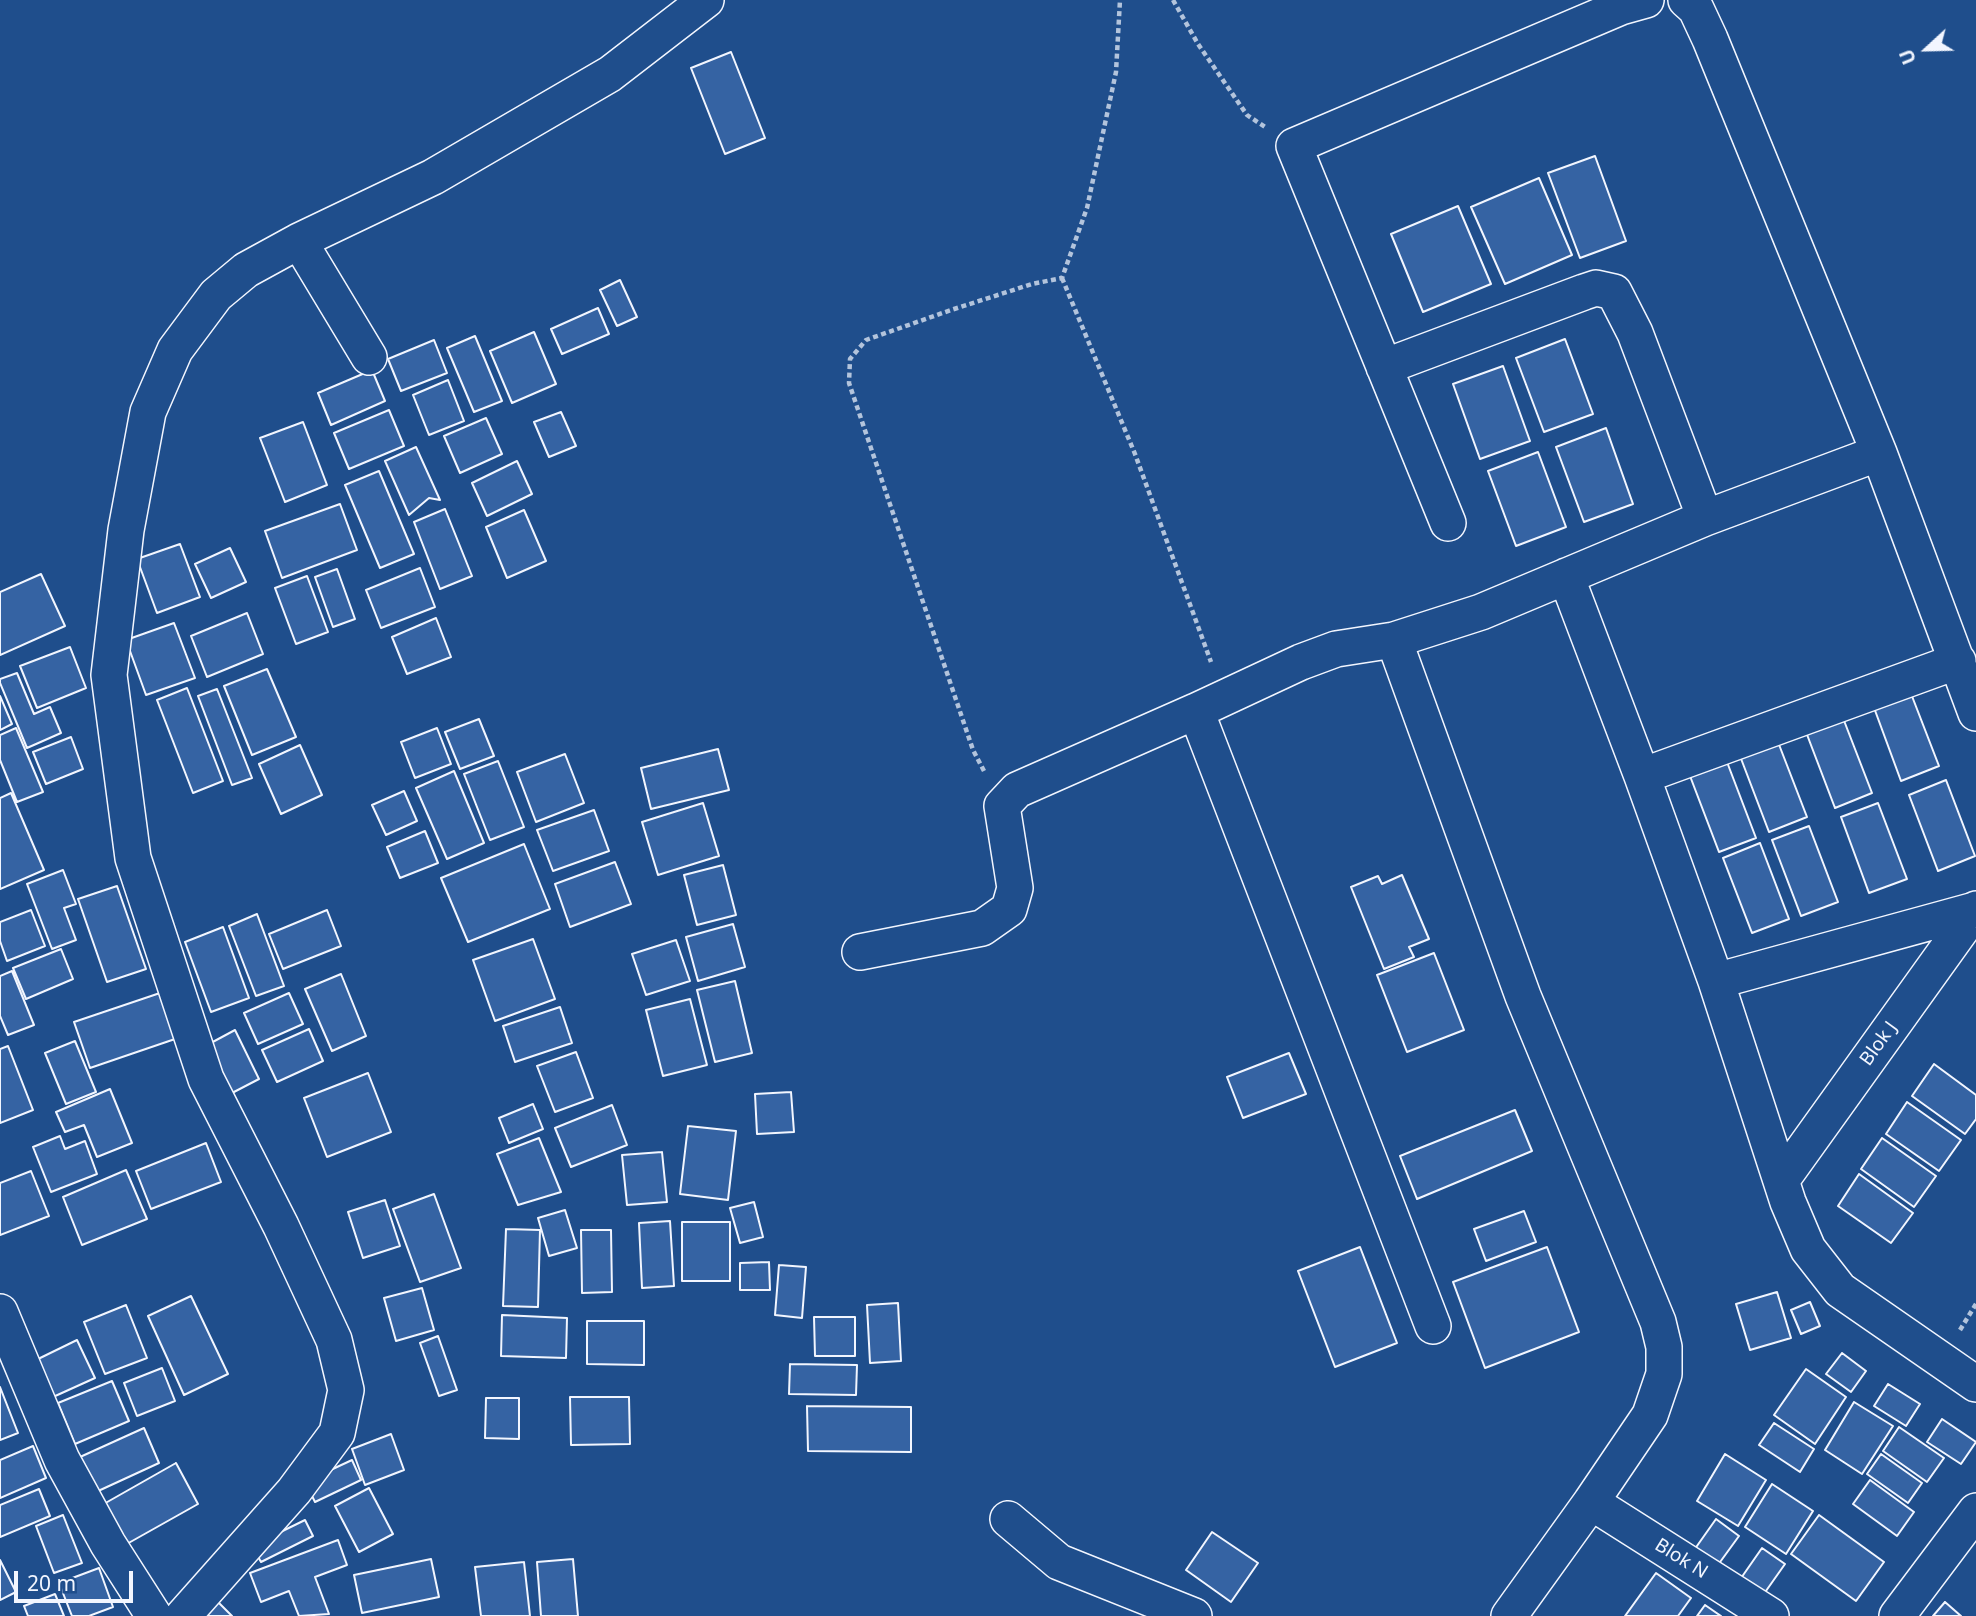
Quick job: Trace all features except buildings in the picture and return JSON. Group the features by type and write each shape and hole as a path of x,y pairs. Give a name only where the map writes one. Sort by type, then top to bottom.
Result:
{"street":[{"path":"183,1616 294,1490 337,1433 346,1390 334,1340 281,1226 206,1079 133,858 108,675 126,530 148,412 175,350 216,295 246,270 299,241 433,177 610,74 706,0"},
{"path":"1448,523 1294,146 1621,8 1646,0"},
{"path":"1686,0 1696,9 1710,39 1879,453 1976,713"},
{"path":"299,241 369,357"},
{"path":"1384,367 1596,288 1614,292 1635,333 1705,518"},
{"path":"860,952 982,928 1009,909 1015,888 1002,806 1017,790 1211,705 1301,662 1336,649 1394,640 1481,612 1705,518 1879,453"},
{"path":"1566,576 1716,981 1783,1178 1788,1202 1808,1249 1840,1290 1976,1384"},
{"path":"1394,640 1523,996 1653,1309 1664,1347 1664,1374 1650,1415 1509,1616"},
{"path":"1642,776 1958,661"},
{"path":"1211,705 1433,1326"},
{"path":"1716,981 1975,910"},
{"name":"Blok J","path":"1783,1178 1975,910"},
{"path":"0,1312 62,1460 108,1544 154,1616"},
{"name":"Blok N","path":"1591,1502 1771,1616"},
{"path":"1897,1616 1976,1511"},
{"path":"1008,1519 1059,1562 1194,1616"}],"path":[{"path":"1120,0 1116,72 1087,208 1062,278 1135,454 1211,705"},
{"path":"1173,0 1198,44 1247,114 1294,146"},
{"path":"1002,806 974,750 849,383 850,359 866,340 1032,284 1062,278"}]}
